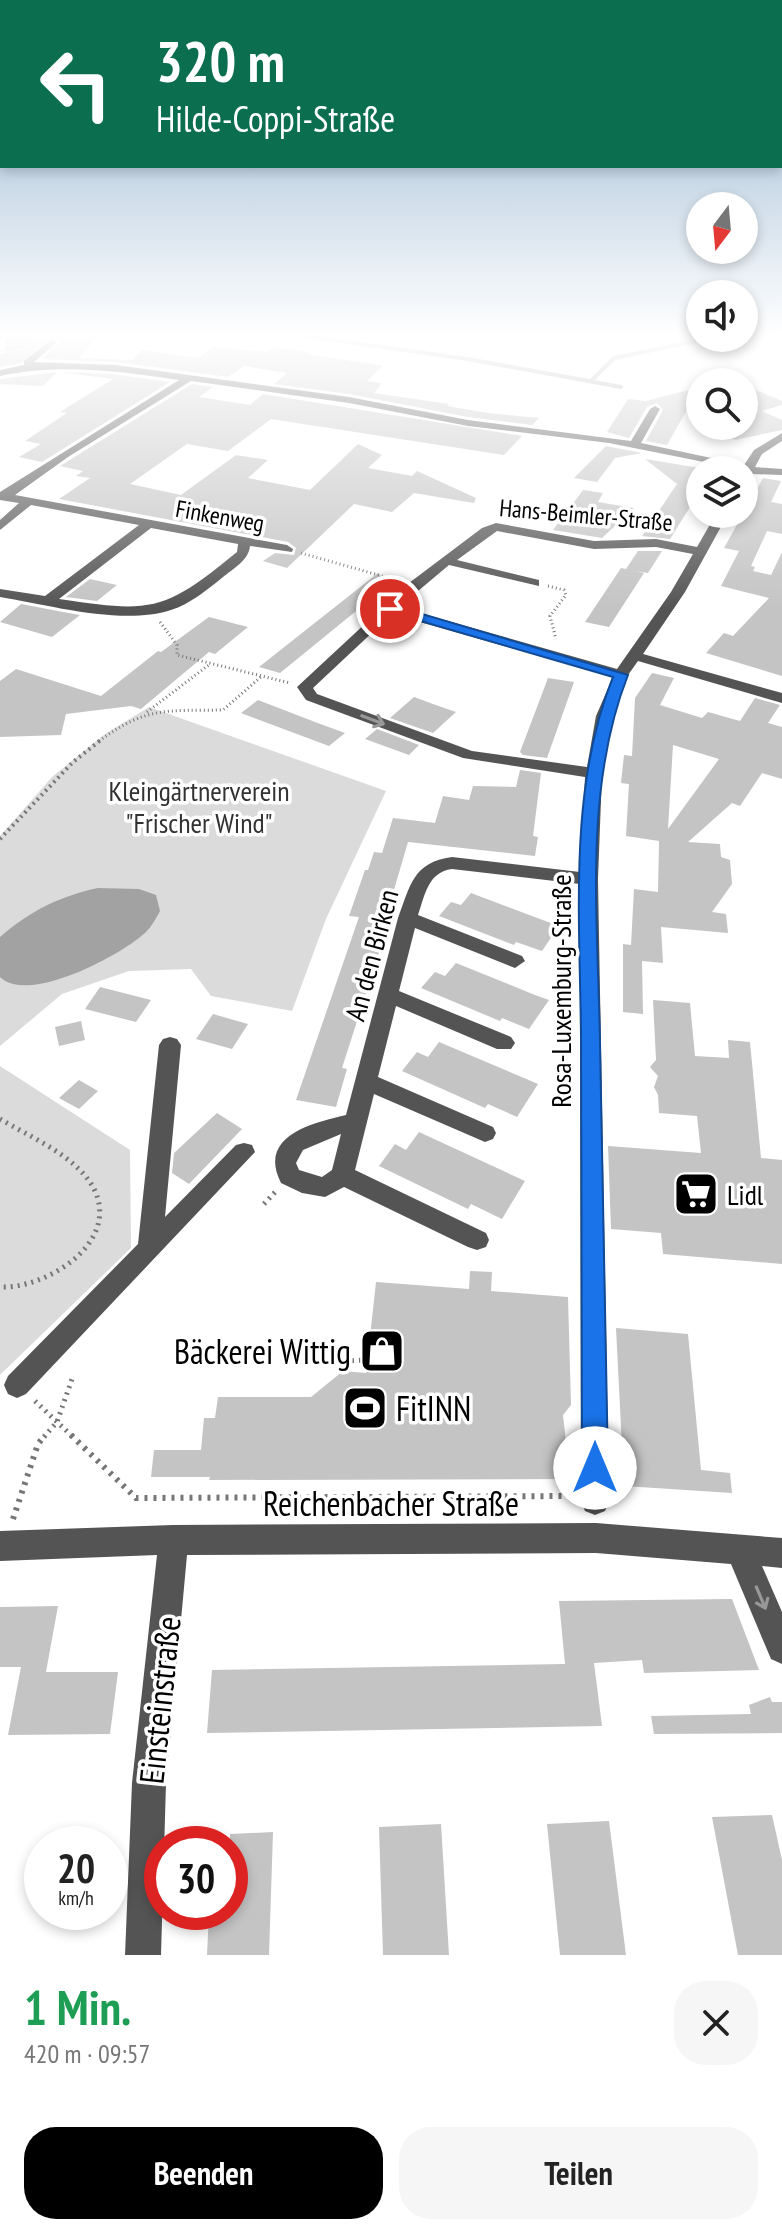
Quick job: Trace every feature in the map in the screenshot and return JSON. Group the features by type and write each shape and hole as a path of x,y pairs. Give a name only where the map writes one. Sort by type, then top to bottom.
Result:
{"street":[{"path":"2,497 112,425"},
{"path":"486,425 635,444 695,456"},
{"path":"635,444 646,425"},
{"path":"756,456 782,436"},
{"path":"758,473 782,472"},
{"name":"Finkenweg","path":"2,497 244,544 287,549"},
{"path":"0,526 28,502"},
{"name":"Finkenweg","path":"50,599 147,525"},
{"name":"Hans-Beimler-Straße","path":"305,687 414,586 486,531 496,527 594,545 656,543 700,552"},
{"name":"Rosa-Luxemburg-Straße","path":"595,1498 589,879 594,773 604,716 621,675 678,592 714,528"},
{"path":"0,593 150,611 165,608 201,586 243,553 244,544"},
{"path":"447,561 534,583"},
{"path":"390,609 621,675"},
{"path":"635,656 782,698"},
{"path":"305,687 311,697 469,755 594,773"},
{"name":"An den Birken","path":"342,1175 408,918 422,877 431,867 442,863 589,879"},
{"path":"408,918 515,961"},
{"path":"389,995 504,1043"},
{"path":"150,1248 170,1045"},
{"path":"367,1082 485,1133"},
{"path":"355,1122 307,1134 292,1148 286,1171 294,1180 314,1187 325,1187 342,1175 477,1240"},
{"path":"17,1385 244,1152"},
{"name":"Reichenbacher Straße","path":"4,1546 173,1540 596,1538 782,1553"},
{"name":"Einsteinstraße","path":"143,1955 149,1783 169,1609 173,1540"},
{"path":"739,1548 782,1648"}],"path":[{"path":"287,549 414,586"},
{"path":"534,583 564,590 566,595 550,616 558,649 552,655"},
{"path":"150,611 171,634 177,645 177,655 305,687"},
{"path":"0,839 62,771 106,736 145,714 210,663"},
{"path":"145,714 163,710 223,710 262,676"},
{"path":"0,1119 82,1171 96,1191 99,1209 96,1230 87,1244 56,1274 30,1287 0,1287"},
{"path":"296,1363 367,1360"},
{"path":"4,1546 38,1444 57,1422 72,1379"},
{"path":"17,1385 136,1498 595,1498"}],"green space":[{"name":"Kleingärtnerverein \"Frischer Wind\"","path":"149,707 386,791 326,919 292,1011 211,996 191,969 129,971 62,994 0,1046 0,836 52,777 105,734"},
{"path":"0,1066 130,1150 131,1248 0,1375"}],"shaded area":[{"path":"98,888 139,889 156,895 160,911 148,930 134,942 74,974 31,985 13,984 0,977 0,937 46,906"}],"building":[{"path":"49,425 101,425 42,462 19,457 41,444 25,441"},
{"path":"126,425 263,425 228,451 187,444 130,484 181,495 236,455 268,460 248,478 310,490 358,444 382,455 368,468 412,476 417,471 476,498 474,503 414,493 392,512 354,504 287,568 263,561 275,553 294,555 296,548 288,542 59,499 90,478 76,476 83,471 60,466"},
{"path":"311,425 456,425 522,436 504,455"},
{"path":"611,425 636,425 629,438 607,432"},
{"path":"655,425 678,425 667,445 646,441"},
{"path":"758,425 782,425 782,430 758,435"},
{"path":"606,446 642,453 615,458 597,482 574,478"},
{"path":"645,459 686,466 686,513 670,539 642,536 677,484"},
{"path":"763,478 781,481 771,502 782,504 782,534 767,531 751,566 755,567 753,571 771,575 782,552 782,676 706,653 724,633 733,636 769,598 721,586 739,551 724,548 735,528 758,528 758,487"},
{"path":"583,490 603,493 598,502 634,508 602,538 553,530"},
{"path":"638,551 662,551 648,573 636,571 644,573 609,627 585,622 621,568 626,569"},
{"path":"378,573 388,585 280,673 259,667"},
{"path":"90,579 117,585 97,601 66,597"},
{"path":"21,604 80,615 52,637 0,622"},
{"path":"209,617 248,627 215,654 209,652 141,709 131,706 66,714 61,735 0,737 0,681 16,669 101,696 158,651 161,652"},
{"path":"652,673 674,678 660,705 702,718 708,712 740,721 755,698 780,705 768,723 782,727 782,779 762,773 740,806 732,803 688,842 720,844 721,857 730,860 732,884 712,912 726,914 728,933 661,927 663,963 642,961 643,1014 623,1012 623,944 631,945 634,889 658,892 659,841 626,836 629,784 621,783 624,755 632,756 635,698","holes":["673,745 719,759 668,829"]},
{"path":"548,678 574,682 547,758 523,755 520,752"},
{"path":"414,697 456,712 433,733 390,718"},
{"path":"258,700 345,733 329,746 241,713"},
{"path":"377,729 419,745 409,755 365,739"},
{"path":"520,770 541,773 533,836 538,837 535,856 408,842 381,934 385,934 342,1068 347,1069 336,1107 296,1100 359,917 349,916 374,852 382,853 393,818 435,823 443,796 469,800 473,786 516,787"},
{"path":"471,893 559,926 542,951 516,942 514,945 439,916 451,902 461,905"},
{"path":"456,963 549,1000 529,1029 502,1018 500,1021 421,988 435,972 445,976"},
{"path":"100,987 151,1000 136,1022 85,1009"},
{"name":"Lidl","path":"653,1000 690,1003 695,1056 729,1058 728,1040 750,1042 761,1158 782,1160 782,1264 663,1254 661,1233 611,1229 608,1146 701,1153 697,1116 659,1113 658,1095 654,1087 658,1076 650,1067 656,1060"},
{"path":"213,1014 248,1024 232,1049 196,1039"},
{"path":"81,1021 85,1040 59,1046 55,1027"},
{"path":"439,1042 538,1084 517,1117 488,1104 485,1108 402,1071 417,1052 428,1057"},
{"path":"79,1080 98,1091 79,1109 59,1098"},
{"path":"217,1113 242,1129 189,1184 172,1173 174,1153"},
{"path":"419,1132 525,1181 502,1219 471,1204 468,1209 379,1166 395,1144 406,1150"},
{"path":"470,1271 492,1272 491,1291 568,1297 571,1405 563,1415 570,1479 209,1480 210,1477 151,1477 154,1450 201,1450 204,1418 215,1418 218,1397 311,1397 343,1371 366,1373 376,1282 469,1289"},
{"path":"616,1328 688,1334 701,1470 730,1473 732,1493 624,1486"},
{"path":"732,1599 759,1670 644,1673 642,1660 594,1663 602,1726 207,1733 212,1670 565,1664 559,1601"},
{"path":"58,1606 46,1672 118,1672 110,1734 8,1735 21,1667 0,1667 0,1607"},
{"path":"770,1697 772,1702 782,1702 782,1733 654,1734 651,1716 751,1714 749,1705"},
{"path":"772,1815 782,1860 782,1955 738,1955 712,1817"},
{"path":"609,1821 626,1955 560,1955 547,1824"},
{"path":"441,1824 449,1955 383,1955 379,1827"},
{"path":"273,1832 269,1955 207,1955 208,1930 248,1930 248,1833"}],"place":[{"name":"Lidl","path":"696,1194"},
{"name":"Bäckerei Wittig","path":"382,1351"},
{"name":"FitINN","path":"365,1408"}],"route":[{"path":"390,609 621,675 604,716 591,811 591,1263 595,1468"}]}
